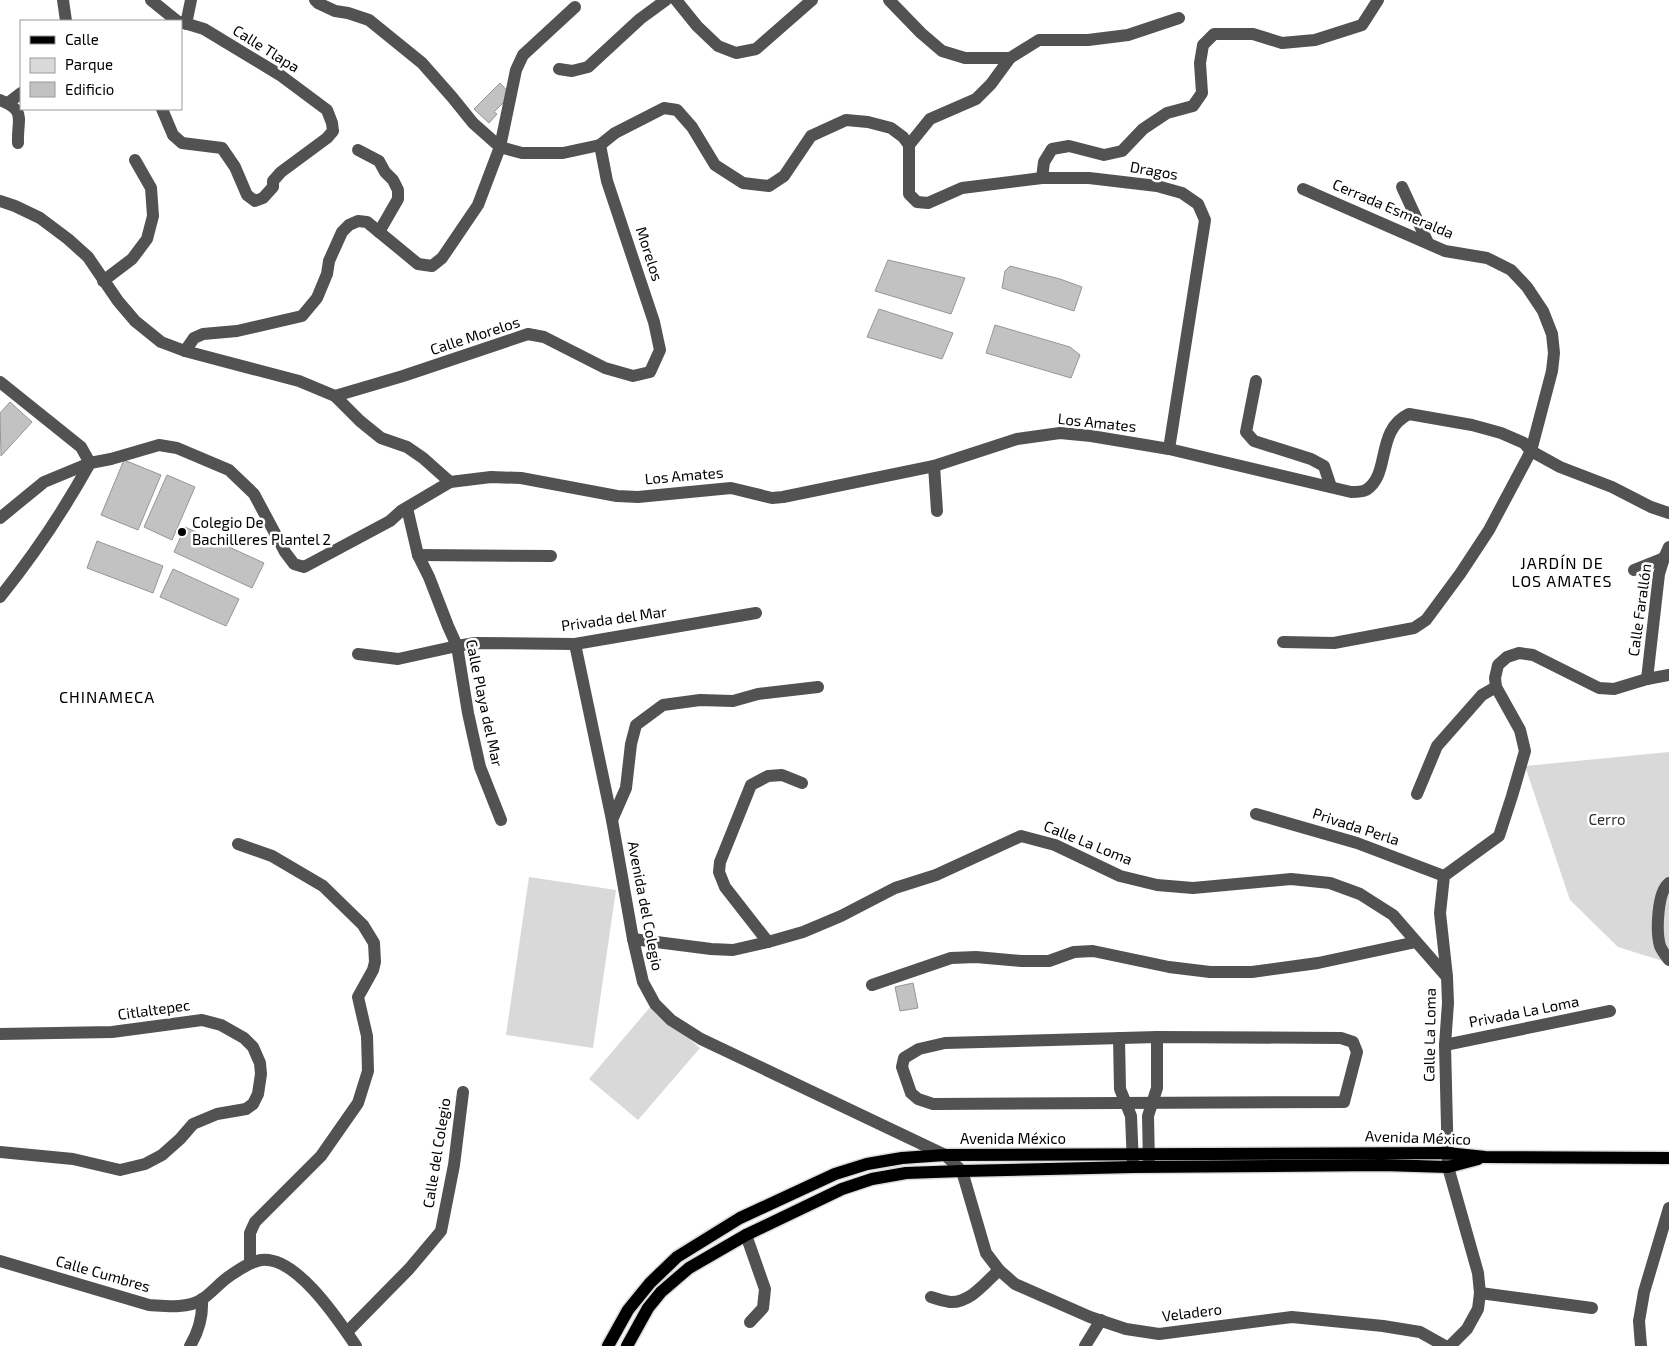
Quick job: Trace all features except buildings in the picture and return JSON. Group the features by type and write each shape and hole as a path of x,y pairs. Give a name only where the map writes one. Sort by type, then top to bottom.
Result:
{"main road":[{"name":"Avenida México","path":"608,1346 628,1310 650,1283 677,1257 740,1218 834,1174 867,1164 902,1158 945,1155 1448,1152 1485,1157 1669,1158"},
{"name":"Avenida México","path":"627,1346 648,1308 661,1292 689,1268 746,1235 842,1189 872,1179 906,1174 962,1171 1133,1167 1383,1165 1448,1167 1485,1157"}],"street":[{"path":"63,0 66,20"},
{"name":"Calle Tlapa","path":"151,0 178,20"},
{"path":"182,20 191,0"},
{"path":"315,0 335,11 348,12 370,20 422,63 473,123 500,147 522,153 564,153 600,145 615,133 664,108 677,110 692,127 715,165 743,183 769,186 784,176 810,136 846,120 868,122 891,128 903,137 909,145 930,119 976,99 991,84 1010,58 1039,40 1088,40 1128,35 1179,18"},
{"path":"558,69 572,71 588,67 640,19 666,0"},
{"path":"676,0 697,26 718,46 736,53 756,49 812,0"},
{"path":"890,0 921,33 942,51 966,58 1010,58"},
{"path":"1042,178 1044,162 1052,149 1069,146 1104,155 1122,151 1143,129 1167,113 1193,106 1202,93 1200,63 1203,45 1214,34 1253,34 1282,43 1315,40 1362,25 1378,0"},
{"path":"185,351 194,338 203,334 237,331 302,316 317,298 327,274 329,261 342,232 349,224 358,221 367,222 418,264 432,266 442,258 478,204 500,147 516,70 523,55 575,7"},
{"name":"Calle Tlapa","path":"162,110 173,135 182,143 222,148 235,167 247,195 256,201 263,198 273,187 273,181 280,172 327,138 333,131 327,110 280,75 204,29 182,22"},
{"path":"18,143 20,120 18,111 8,103 20,94"},
{"name":"Morelos","path":"600,145 607,181 654,322 660,350 650,372"},
{"name":"Dragos","path":"909,145 909,194 917,202 928,203 962,188 1042,178 1089,178 1157,186 1182,192 1198,204 1205,220 1168,449"},
{"path":"358,150 379,161 385,172 394,180 398,190 398,199 379,232"},
{"path":"103,282 132,260 147,239 153,216 151,188 135,160"},
{"path":"1402,187 1428,244"},
{"name":"Cerrada Esmeralda","path":"1283,642 1334,643 1414,628 1426,620 1489,530 1531,450 1552,371 1554,353 1552,334 1543,312 1527,287 1511,270 1487,258 1445,252 1303,189"},
{"path":"0,201 40,218 68,238 88,257 118,302 135,321 161,342 185,351 298,381 335,396 380,438 407,447 423,458 450,482"},
{"name":"Calle Morelos","path":"335,396 404,376 528,334 544,337 605,368 633,376 650,372"},
{"path":"1256,381 1246,432 1254,441 1311,459 1324,466 1331,488"},
{"path":"0,382 81,447 90,463 72,495 30,559 0,597"},
{"name":"Los Amates","path":"0,518 44,482 90,463 159,445 177,448 229,470 254,494 285,552 294,564 304,567 390,521 407,508 450,482 491,477 522,478 617,496 638,497 731,488 772,498 934,466 1017,439 1060,433 1091,436 1168,449 1351,492 1365,491 1376,482 1391,429 1399,419 1408,414 1472,425 1501,433 1524,444 1531,450"},
{"path":"1531,450 1560,467 1612,487 1651,507 1669,513"},
{"path":"934,466 937,511"},
{"name":"Calle Playa del Mar","path":"407,508 418,555 458,646 468,712 480,767 501,820"},
{"path":"1634,570 1666,552"},
{"name":"Calle Farallón","path":"1647,679 1659,574 1666,552"},
{"path":"418,555 551,556"},
{"name":"Privada del Mar","path":"358,654 398,659 475,643 575,644 756,613"},
{"name":"Avenida del Colegio","path":"575,644 612,820 632,939 643,982 655,1004 671,1020 700,1039 945,1155 962,1171"},
{"path":"1447,977 1440,914 1444,876 1499,836 1525,751 1520,730 1496,687 1495,678 1498,665 1507,657 1519,653 1533,655 1599,688 1614,689 1647,679 1669,675"},
{"path":"612,820 626,788 631,744 636,725 663,705 700,700 733,701 758,694 818,687"},
{"path":"1417,794 1437,746 1482,694 1496,687"},
{"path":"768,942 725,887 719,872 720,862 751,785 768,776 782,775 802,783"},
{"name":"Privada Perla","path":"1256,814 1357,843 1444,876"},
{"name":"Calle La Loma","path":"632,939 733,950 768,942 803,932 894,888 936,875 1021,836 1055,845 1120,876 1157,885 1193,888 1291,879 1330,884 1360,894 1393,915 1447,977 1448,1167"},
{"path":"238,844 272,856 323,886 363,925 374,943 373,970 358,997 367,1036 368,1071 358,1103 321,1156 256,1222 250,1234 250,1263"},
{"path":"1669,883 1665,886 1658,911 1660,946 1669,960"},
{"path":"872,985 952,958 976,957 1021,961 1049,961 1074,952 1093,952 1168,968 1210,972 1252,972 1318,963 1416,942"},
{"name":"Privada La Loma","path":"1446,1045 1610,1011"},
{"name":"Citlaltepec","path":"0,1034 112,1032 202,1020 221,1025 237,1034 253,1047 260,1063 261,1074 258,1094 253,1104 246,1109 218,1114 193,1124 162,1155 145,1164 120,1170 73,1159 0,1152"},
{"path":"1149,1167 1148,1116 1157,1088 1157,1037"},
{"path":"1119,1038 1120,1089 1131,1116 1133,1167"},
{"path":"1119,1038 1341,1038 1353,1042 1357,1052 1344,1102 933,1104 918,1099 911,1093 902,1068 904,1058 919,1050 945,1043 1119,1038"},
{"name":"Calle del Colegio","path":"347,1332 409,1269 441,1230 454,1165 463,1092"},
{"path":"1448,1167 1478,1273 1480,1293 1478,1310 1467,1329 1450,1346"},
{"name":"Veladero","path":"962,1171 986,1253 998,1270 1015,1284 1100,1320 1126,1329 1160,1334 1292,1317 1383,1326 1420,1332 1445,1346"},
{"path":"1641,1346 1639,1321 1644,1292 1669,1208"},
{"path":"746,1235 765,1289 762,1308 750,1322"},
{"name":"Calle Cumbres","path":"0,1261 149,1305 180,1306 202,1299 230,1275 250,1263 262,1260 275,1261 295,1272 312,1287 356,1346"},
{"path":"930,1297 950,1302 961,1301 974,1294 998,1270"},
{"path":"1480,1293 1592,1308"},
{"path":"190,1346 196,1336 203,1312 202,1299"},
{"path":"1085,1346 1100,1320"}],"green space":[{"name":"Cerro","path":"1669,752 1669,963 1618,947 1570,900 1525,766"},
{"path":"529,877 616,890 593,1048 506,1035"},
{"path":"651,1006 700,1048 638,1120 589,1079"}],"place":[{"name":"Colegio De Bachilleres Plantel 2","path":"182,532"}],"district":[{"name":"JARDÍN DE LOS AMATES","path":"1562,572"},
{"name":"CHINAMECA","path":"107,697"}]}
